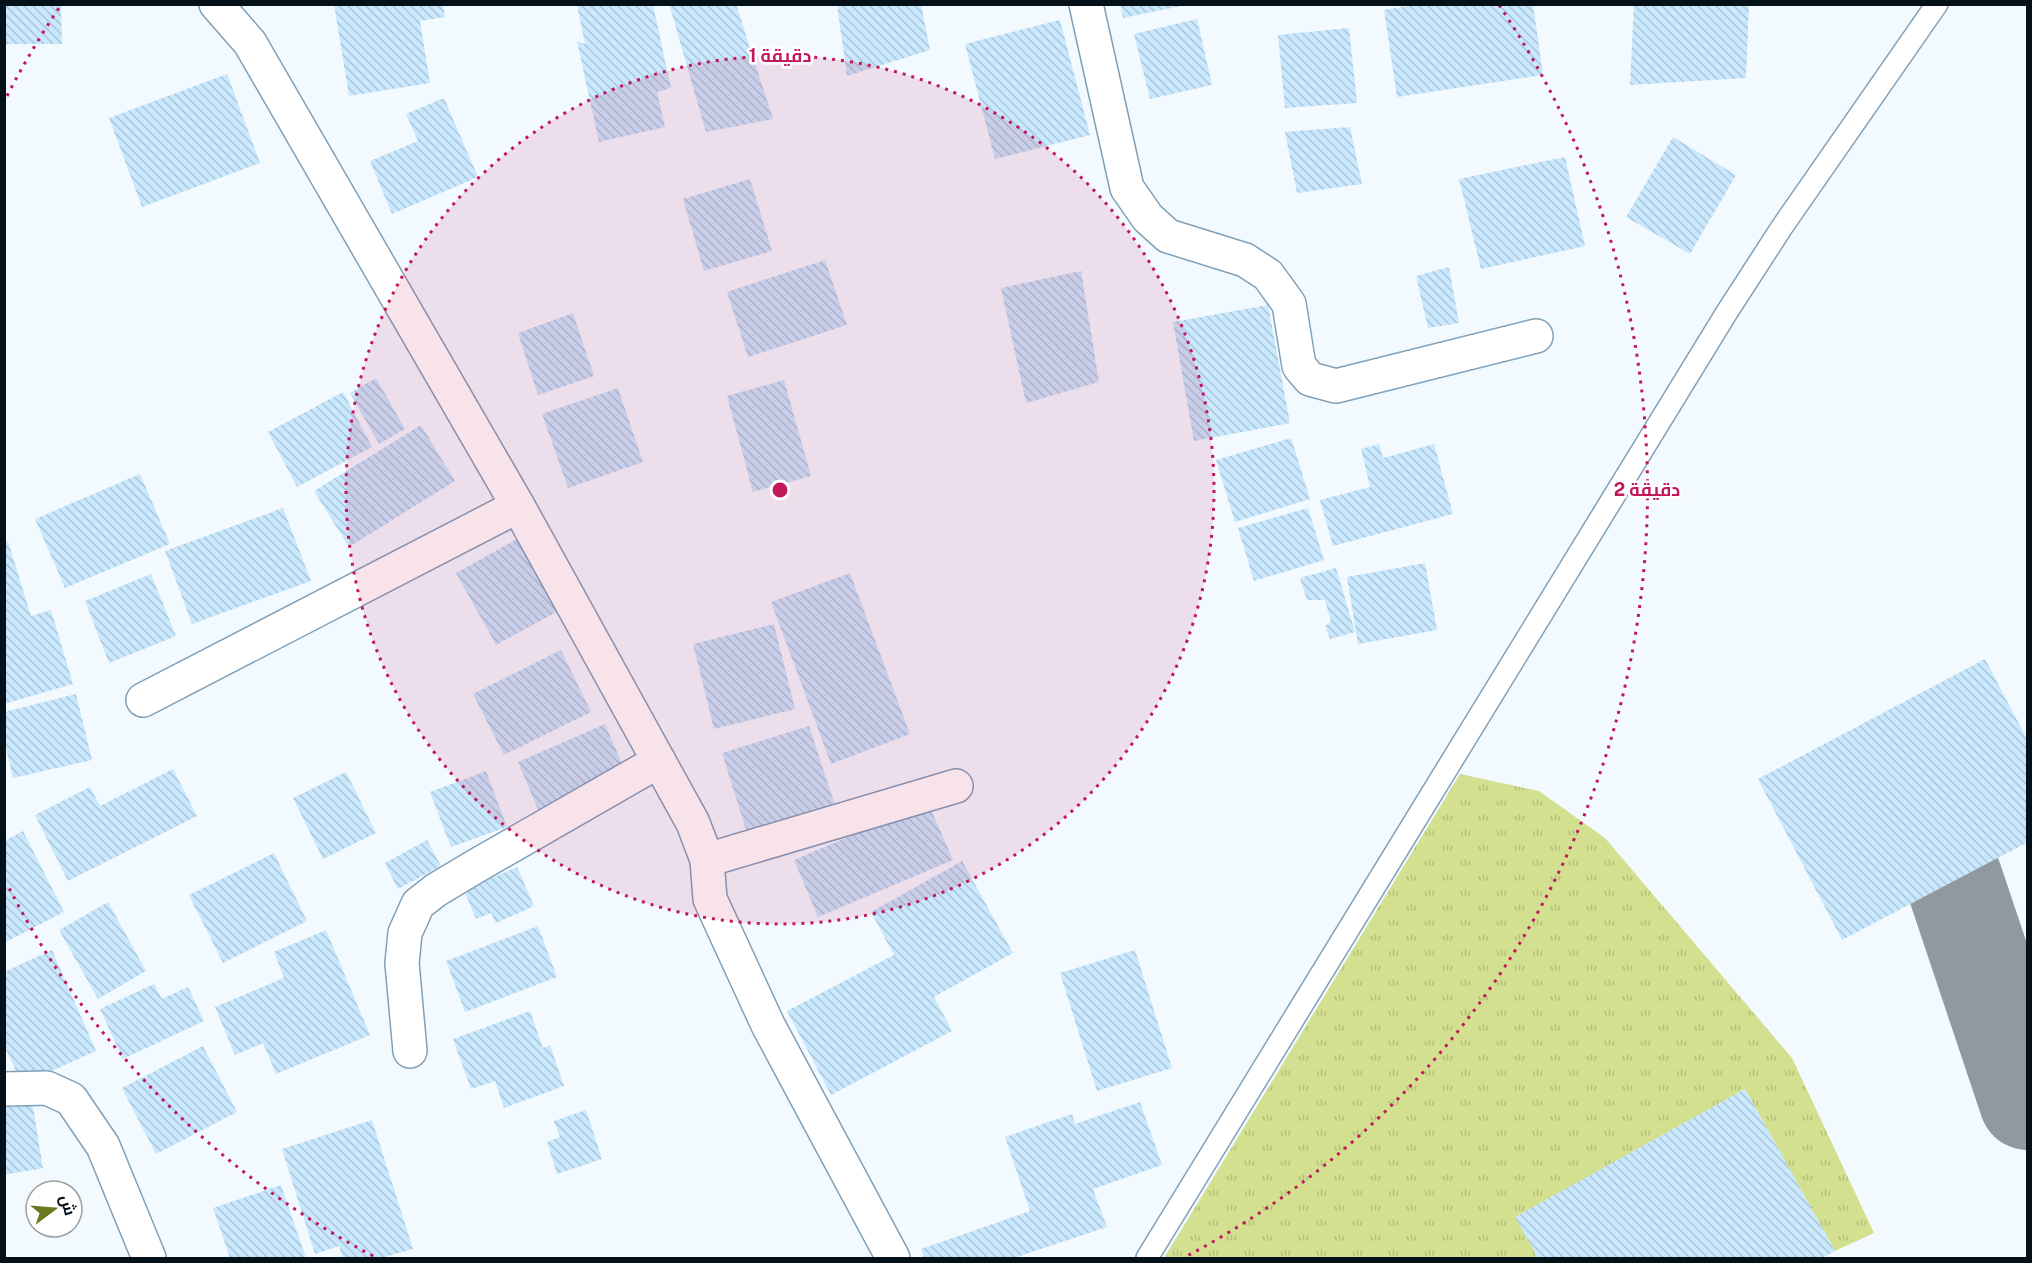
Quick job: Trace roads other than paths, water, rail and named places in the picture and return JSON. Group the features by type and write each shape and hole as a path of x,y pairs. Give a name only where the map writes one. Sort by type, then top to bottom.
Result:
{"street":[{"path":"216,4 250,43 518,506 659,761 693,824 707,860 710,899 763,1014 894,1258"},
{"path":"1086,4 1127,188 1148,218 1168,236 1245,260 1268,275 1289,304 1299,366 1310,379 1336,386 1536,336"},
{"path":"143,700 518,506"},
{"path":"410,1051 402,963 405,933 418,904 466,872 659,761"},
{"path":"707,860 956,786"},
{"path":"4,1089 47,1088 71,1099 102,1146 149,1258"}],"lane":[{"path":"1147,1258 1727,312 1787,219 1937,4"}]}
